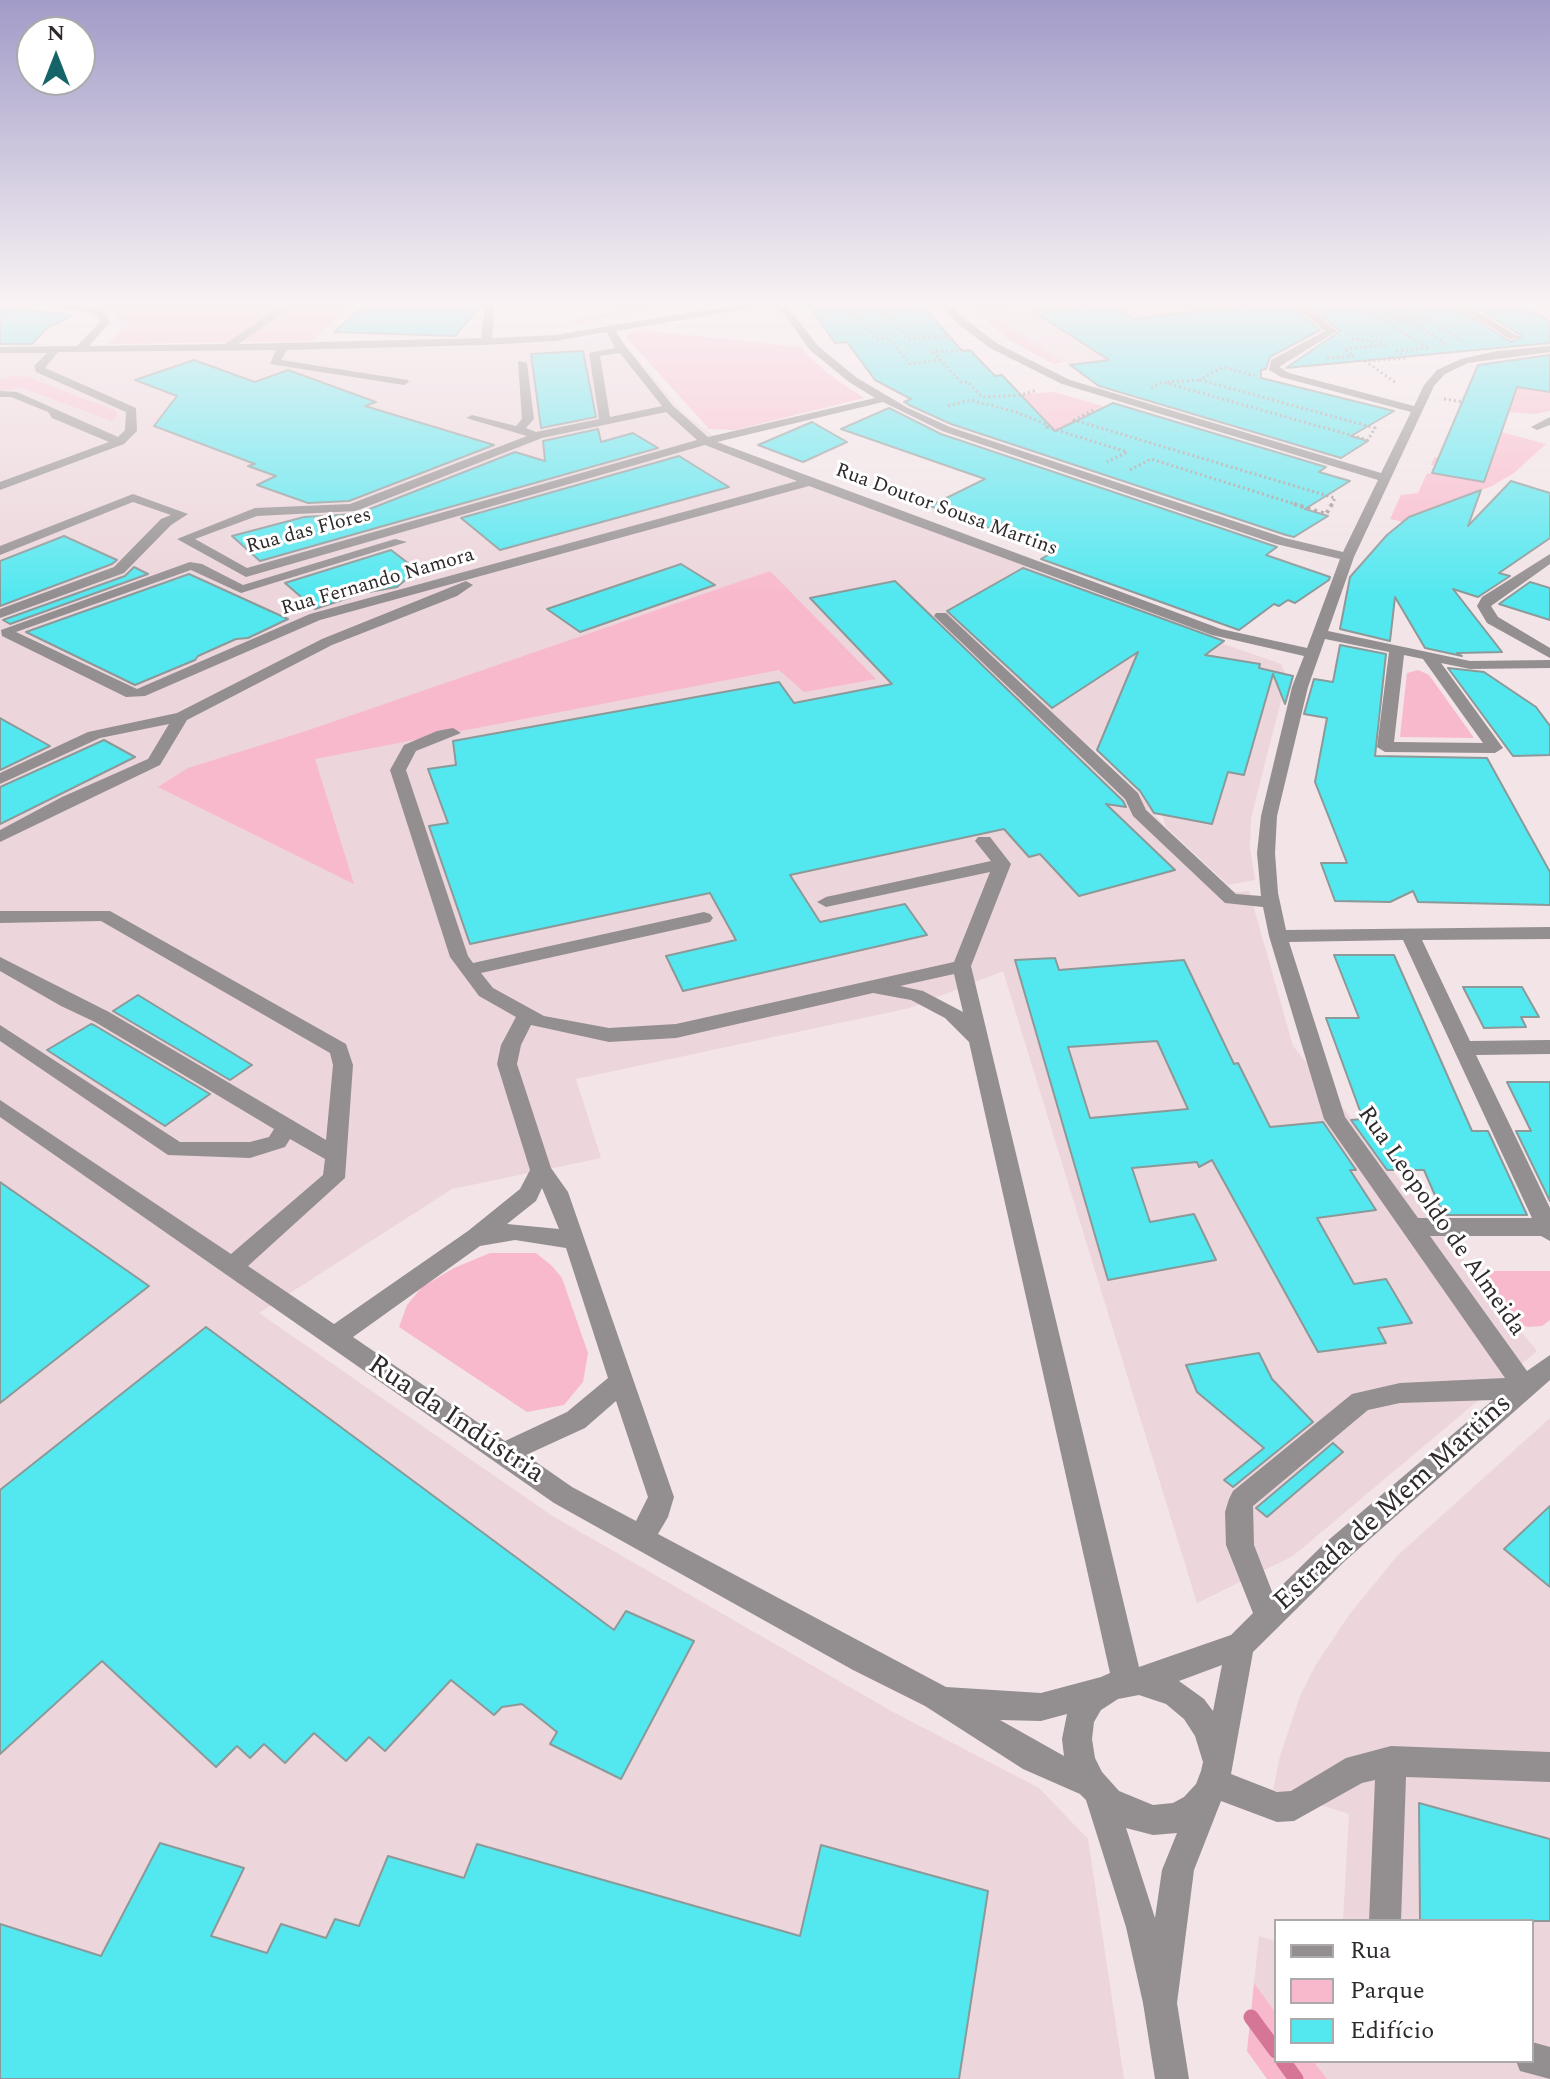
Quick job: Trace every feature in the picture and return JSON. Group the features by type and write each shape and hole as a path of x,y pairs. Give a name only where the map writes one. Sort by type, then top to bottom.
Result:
{"street":[{"path":"29,401 52,410 56,416 120,442"},
{"path":"0,486 120,442 131,431 132,410 111,401"},
{"path":"519,430 528,419 526,401"},
{"path":"602,401 605,421"},
{"name":"Rua Doutor Sousa Martins","path":"663,401 688,428 706,441 809,482 1217,632 1312,653"},
{"path":"706,441 875,401"},
{"path":"889,401 986,444 1281,541 1347,557"},
{"path":"1122,401 1385,478"},
{"path":"1383,401 1417,410"},
{"name":"Rua Leopoldo de Almeida","path":"1421,401 1347,557 1300,687 1269,816 1266,853 1271,902 1278,936 1335,1119 1525,1388"},
{"name":"Rua das Flores","path":"669,408 539,435 352,508 255,512 184,539 246,573 706,441"},
{"path":"472,418 539,435"},
{"path":"1537,427 1550,420"},
{"name":"Rua Fernando Namora","path":"400,542 241,589 190,566 8,630 7,633 131,694 140,693 315,617 489,572 809,482"},
{"path":"0,551 133,498 182,514 166,522 119,570 0,614"},
{"path":"1550,558 1487,600 1484,606 1485,613 1492,620 1550,654"},
{"path":"0,779 94,735 181,717 327,642 452,593 489,572"},
{"path":"941,616 1132,797 1139,812 1231,899 1271,902"},
{"path":"1319,633 1470,665 1550,664"},
{"path":"1397,650 1385,747 1495,748 1428,656"},
{"path":"0,837 68,801 154,762 181,717"},
{"path":"453,733 437,736 410,748 398,770 459,957 486,992 539,1021 609,1035 676,1031 962,966"},
{"path":"984,841 1002,864"},
{"path":"826,902 1002,864"},
{"path":"1002,864 962,966 1126,1683 1175,1693 1194,1709 1208,1729 1216,1750 1212,1783 1195,1808 1175,1818 1153,1820 1130,1814 1108,1802 1095,1787"},
{"path":"0,917 104,915 339,1049 343,1065 334,1178 231,1267"},
{"path":"468,970 704,918"},
{"path":"1278,936 1545,933 1550,951"},
{"path":"1410,935 1549,1230 1412,1227"},
{"path":"2,966 102,1017 336,1156"},
{"path":"868,987 916,995 952,1013 981,1042"},
{"path":"527,1015 511,1045 507,1064 541,1170 557,1192 575,1242 661,1497 655,1517 640,1537"},
{"path":"0,1032 176,1150 250,1150 277,1142 287,1127"},
{"path":"1463,1048 1550,1047"},
{"name":"Rua da Indústria","path":"0,1107 563,1495 863,1660 935,1696 1034,1758 1095,1787"},
{"path":"333,1338 474,1238 528,1195 541,1170"},
{"path":"474,1238 515,1231 547,1234 575,1242"},
{"name":"Estrada de Mem Martins","path":"1172,2079 1160,2003 1142,1927 1095,1787 1078,1750 1080,1718 1091,1700 1126,1683 1240,1645 1335,1552 1550,1365"},
{"path":"501,1453 576,1420 621,1382"},
{"path":"1269,1617 1240,1545 1238,1512 1242,1499 1361,1401 1400,1393 1525,1388"},
{"name":"Estrada de Mem Martins","path":"1160,2003 1178,1870 1212,1783 1240,1645"},
{"name":"Rua da Indústria","path":"935,1696 979,1705 1041,1707 1126,1683"},
{"path":"1212,1783 1265,1803 1294,1806 1357,1769 1391,1761 1550,1767"},
{"path":"1385,1919 1391,1761"}],"path":[{"path":"975,401 1016,412 1050,426 1047,427 1127,452 1099,466 1111,470"},
{"path":"1230,401 1368,440 1375,428 1368,427"},
{"path":"1101,406 1074,420 1335,498 1326,514 1151,459 1122,474"},
{"path":"1121,450 1137,441"}],"shaded area":[{"path":"0,401 674,401 684,413 726,445 1197,628 1147,653 1197,635 1281,664 1287,677 1251,818 1250,848 1255,880 1228,885 1166,827 1162,814 1128,778 1077,735 1137,791 1216,894 1249,891 1293,1046 1537,1351 1293,1556 1197,1603 1003,971 910,1008 576,1079 601,1158 452,1189 259,1313 551,1515 893,1712 1039,1788 1088,1839 1124,2079 0,2079"},
{"path":"1550,1418 1550,2079 1325,2079 1313,2063 1534,2063 1534,1919 1343,1919 1349,1814 1273,1790 1280,1756 1301,1694 1315,1666 1349,1615 1397,1556"},
{"path":"1259,1936 1274,1940 1274,2010 1254,1983"}],"green space":[{"path":"58,401 90,401 116,411 117,415 112,421"},
{"path":"684,401 852,401 735,430 709,429"},
{"path":"991,401 1086,401 1103,406 1074,420 1137,441 1121,450 1047,427"},
{"path":"1512,401 1550,401 1550,411 1535,414 1508,412"},
{"path":"1494,430 1546,444 1514,473 1492,486 1403,522 1390,519 1401,495 1418,493 1427,473 1446,476 1449,468 1431,465 1434,457 1481,464"},
{"path":"770,571 876,679 804,692 779,670 315,759 354,884 158,787 188,768 306,731"},
{"path":"1418,670 1429,675 1474,738 1400,737 1407,673"},
{"path":"490,1253 536,1253 562,1278 588,1353 583,1382 564,1405 527,1412 399,1327 407,1305 422,1287 454,1268"},
{"path":"1485,1271 1550,1271 1550,1320 1542,1326 1528,1327 1507,1319 1486,1295 1499,1292"},
{"path":"1254,1983 1274,2010 1274,2063 1315,2063 1327,2079 1267,2079 1247,2051"}],"building":[{"path":"173,401 373,401 376,402 365,406 494,445 349,501 308,503 257,485 276,476 248,466 255,464 154,426"},
{"path":"537,401 593,401 596,417 541,428"},
{"path":"1027,401 1055,431 1113,403 1326,467 1319,472 1350,481 1305,509 1328,516 1294,537 951,424 904,402"},
{"path":"1149,401 1354,401 1394,411 1351,436 1368,441 1341,458"},
{"path":"1463,401 1512,401 1484,482 1432,473"},
{"path":"889,408 941,434 1277,547 1266,555 1330,577 1329,580 1295,603 1288,600 1279,606 1274,604 1239,630 1041,559 1053,552 930,506 985,479 841,429"},
{"path":"812,422 847,442 803,462 758,445"},
{"path":"598,429 601,442 633,433 658,448 260,561 232,536 304,517 357,514 515,452 545,461 543,441"},
{"path":"679,456 729,487 500,550 461,518"},
{"path":"1511,481 1550,493 1550,538 1499,573 1510,576 1478,597 1453,589 1502,652 1457,653 1462,656 1425,648 1395,597 1390,641 1340,629 1350,577 1387,535 1409,517 1481,490 1468,526"},
{"path":"64,536 117,560 0,606 0,561"},
{"path":"391,550 417,570 397,587 363,593 315,609 285,583"},
{"path":"681,564 715,585 580,632 547,609"},
{"path":"134,567 148,574 10,624 3,620 125,576"},
{"path":"1023,568 1224,641 1205,655 1260,664 1259,668 1293,676 1285,704 1273,674 1244,775 1228,772 1212,824 1154,813 1140,791 1097,750 1138,652 1052,708 947,611"},
{"path":"189,574 288,619 135,685 26,632"},
{"path":"895,581 1123,801 1126,807 1106,804 1175,870 1079,896 1040,854 1029,857 1004,829 790,875 820,922 905,904 927,935 683,991 666,956 736,940 710,893 470,944 429,826 448,823 428,769 456,765 453,741 779,682 794,703 892,684 810,598"},
{"path":"1530,582 1550,588 1550,620 1499,604"},
{"path":"1340,645 1386,654 1375,756 1487,758 1550,872 1550,905 1418,902 1413,891 1390,902 1335,901 1321,863 1347,863 1315,782 1327,718 1304,714 1314,679 1333,682"},
{"path":"1448,668 1484,672 1536,707 1550,726 1550,755 1513,756"},
{"path":"0,718 50,746 0,770"},
{"path":"104,740 135,757 0,824 0,787"},
{"path":"1334,955 1394,955 1472,1131 1488,1131 1527,1215 1446,1215 1424,1170 1387,1170 1351,1120 1363,1119 1326,1018 1359,1018"},
{"path":"1055,958 1059,970 1184,960 1234,1064 1238,1063 1270,1127 1323,1122 1356,1170 1350,1170 1376,1210 1317,1218 1354,1284 1386,1279 1412,1323 1378,1328 1386,1343 1318,1352 1212,1160 1199,1167 1197,1162 1132,1168 1150,1222 1194,1214 1216,1260 1108,1280 1015,960","holes":["1157,1041 1188,1109 1090,1118 1068,1047"]},
{"path":"1463,987 1522,987 1539,1017 1521,1017 1526,1027 1484,1028"},
{"path":"138,995 252,1065 230,1080 113,1011"},
{"path":"91,1024 210,1094 165,1126 47,1050"},
{"path":"1507,1082 1550,1082 1550,1201 1516,1131 1531,1131"},
{"path":"0,1182 149,1286 0,1403"},
{"path":"206,1327 614,1630 626,1611 694,1641 621,1779 550,1744 557,1732 522,1704 502,1707 494,1715 451,1680 385,1751 369,1737 346,1761 314,1733 285,1763 264,1744 250,1758 237,1746 216,1767 102,1661 0,1754 0,1490"},
{"path":"1259,1353 1272,1379 1313,1422 1233,1487 1224,1480 1264,1448 1197,1392 1186,1365"},
{"path":"1333,1443 1343,1452 1267,1517 1256,1508"},
{"path":"1550,1506 1550,1587 1504,1549"},
{"path":"1419,1803 1550,1839 1550,1921 1420,1919"},
{"path":"160,1843 244,1868 211,1936 267,1953 281,1924 326,1938 335,1919 359,1926 388,1856 464,1878 477,1844 800,1936 821,1845 988,1891 959,2079 0,2079 0,1924 101,1956"}],"waterway":[{"path":"1251,2017 1274,2048"},
{"path":"1284,2063 1296,2079"}]}
